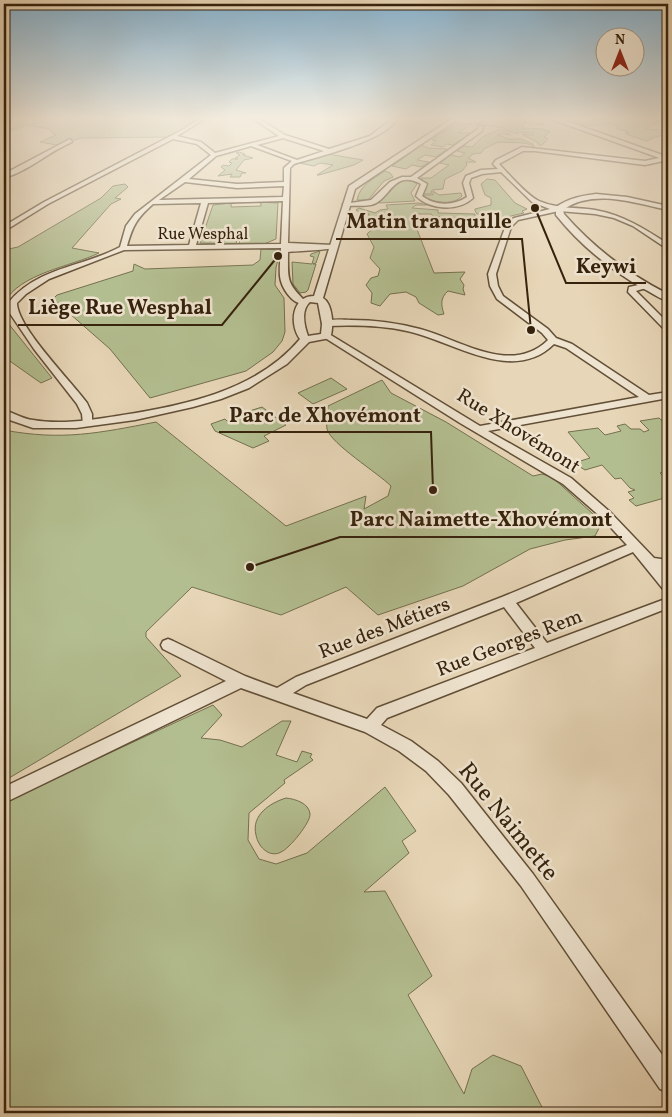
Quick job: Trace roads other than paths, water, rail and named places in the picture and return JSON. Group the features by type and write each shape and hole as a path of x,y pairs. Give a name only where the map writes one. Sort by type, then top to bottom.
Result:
{"street":[{"path":"4,176 21,170"},
{"path":"4,229 46,203 109,170"},
{"path":"87,423 87,414 82,403 37,347 13,312 13,302 24,289 35,282 123,248 130,226 137,215 196,170"},
{"path":"4,414 33,424 87,423 199,402 234,390 280,365 306,339 326,336 323,302 318,299 302,302 294,297 287,286 284,276 287,170"},
{"path":"318,299 350,191 355,184 376,170"},
{"path":"412,179 424,170"},
{"path":"346,204 372,202 390,182 412,179 424,184 419,196 424,201 437,205 455,204 470,198 466,183 468,177 482,172 500,170"},
{"path":"501,170 534,201 559,210 595,212 616,217 635,225 668,247"},
{"path":"184,180 236,186 286,184"},
{"path":"648,398 569,346 553,340 545,331 500,297 494,286 492,274 508,226 516,219 559,210 566,202 588,197 619,199 668,208"},
{"path":"152,202 285,199"},
{"path":"192,247 205,201"},
{"path":"559,210 563,218 594,252 615,269 668,298"},
{"name":"Rue Wesphal","path":"123,248 284,247"},
{"path":"316,247 333,247"},
{"path":"643,286 632,289 632,292 668,328"},
{"path":"302,302 300,307 301,331 306,339"},
{"path":"326,323 395,326 430,334 482,354 504,359 536,355 544,351 553,340"},
{"name":"Rue Xhovémont","path":"326,336 567,481 592,500 650,562 668,586"},
{"path":"480,429 668,395"},
{"name":"Rue des Métiers","path":"278,695 301,681 507,601 635,546"},
{"path":"650,562 668,566"},
{"path":"507,601 544,650"},
{"name":"Rue Georges Rem","path":"370,727 382,713 668,603"},
{"name":"Rue Naimette","path":"168,645 240,681 370,727 405,746 432,766 455,789 527,880 668,1081"},
{"path":"4,795 240,681"}],"place":[{"name":"Keywi","path":"535,208"},
{"name":"Liège Rue Wesphal","path":"278,256"},
{"name":"Matin tranquille","path":"531,330"},
{"name":"Parc de Xhovémont","path":"433,490"},
{"name":"Parc Naimette-Xhovémont","path":"250,567"}]}
